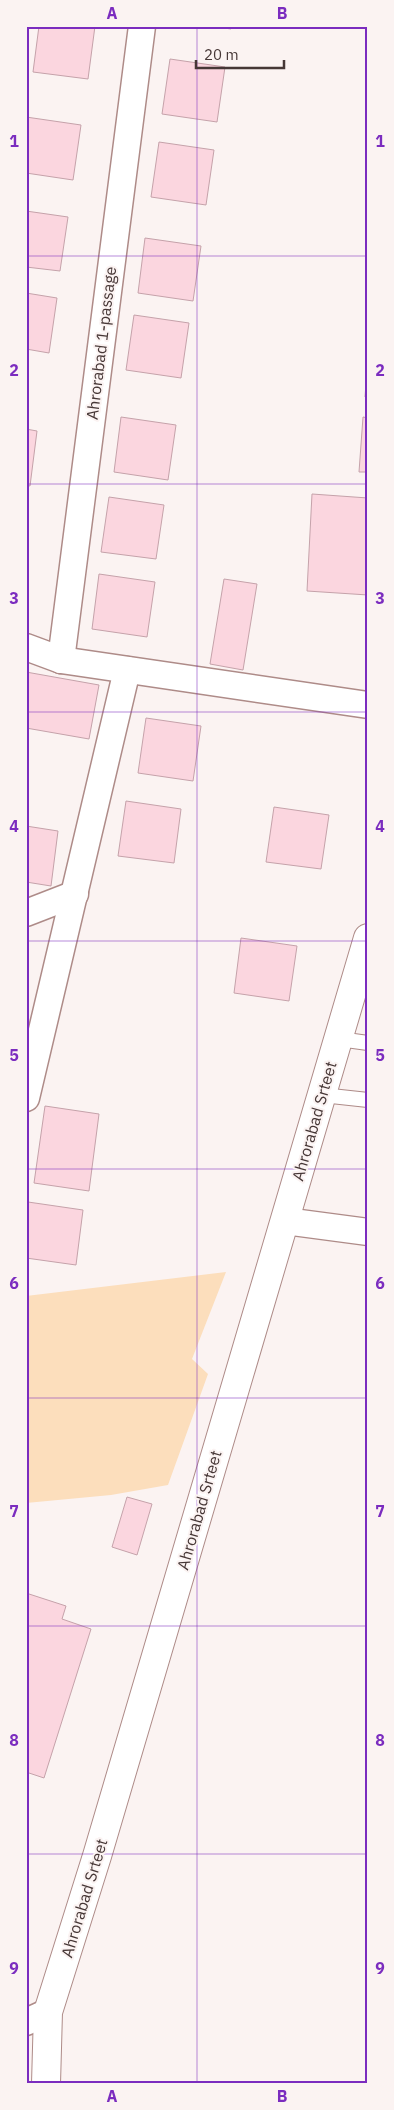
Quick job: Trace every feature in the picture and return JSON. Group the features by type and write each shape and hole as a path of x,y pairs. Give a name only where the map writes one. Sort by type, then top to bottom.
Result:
{"street":[{"name":"Ahrorabad 1-passage","path":"61,660 142,26"},
{"path":"26,647 61,660 368,705"},
{"path":"26,1098 128,670"},
{"path":"26,913 75,894"},
{"name":"Ahrorabad Srteet","path":"46,2084 37,2017 97,1856 368,938"},
{"path":"285,1222 368,1232"}],"lane":[{"path":"338,1038 368,1043"},
{"path":"322,1095 368,1100"}],"shaded area":[{"path":"226,1272 192,1359 208,1374 168,1485 111,1495 26,1503 26,1296"}],"building":[{"path":"39,26 95,26 88,79 33,72"},
{"path":"210,26 232,26 231,29"},
{"path":"170,59 225,67 217,122 162,114"},
{"path":"26,117 81,125 73,180 26,173"},
{"path":"159,142 214,150 206,205 151,197"},
{"path":"26,211 68,217 60,271 26,267"},
{"path":"145,238 201,246 193,301 138,293"},
{"path":"26,293 57,298 49,353 26,349"},
{"path":"134,315 189,323 181,378 126,370"},
{"path":"368,355 368,398 365,397"},
{"path":"121,417 176,425 168,480 114,472"},
{"path":"363,417 368,418 368,472 359,472"},
{"path":"26,429 37,431 30,486 26,485"},
{"path":"312,494 368,498 368,595 307,591"},
{"path":"109,497 164,505 156,559 101,552"},
{"path":"99,574 155,582 147,637 92,629"},
{"path":"224,579 257,584 243,670 210,664"},
{"path":"26,672 99,685 89,739 26,728"},
{"path":"146,718 201,726 193,781 138,773"},
{"path":"126,801 181,809 174,863 118,856"},
{"path":"274,807 329,815 321,869 266,862"},
{"path":"26,826 58,831 51,886 26,882"},
{"path":"241,938 297,946 289,1001 234,993"},
{"path":"45,1106 99,1114 89,1191 34,1183"},
{"path":"28,1202 83,1210 76,1265 26,1258"},
{"path":"127,1497 152,1504 137,1555 112,1547"},
{"path":"26,1593 66,1606 62,1619 91,1629 44,1778 26,1772"}]}
